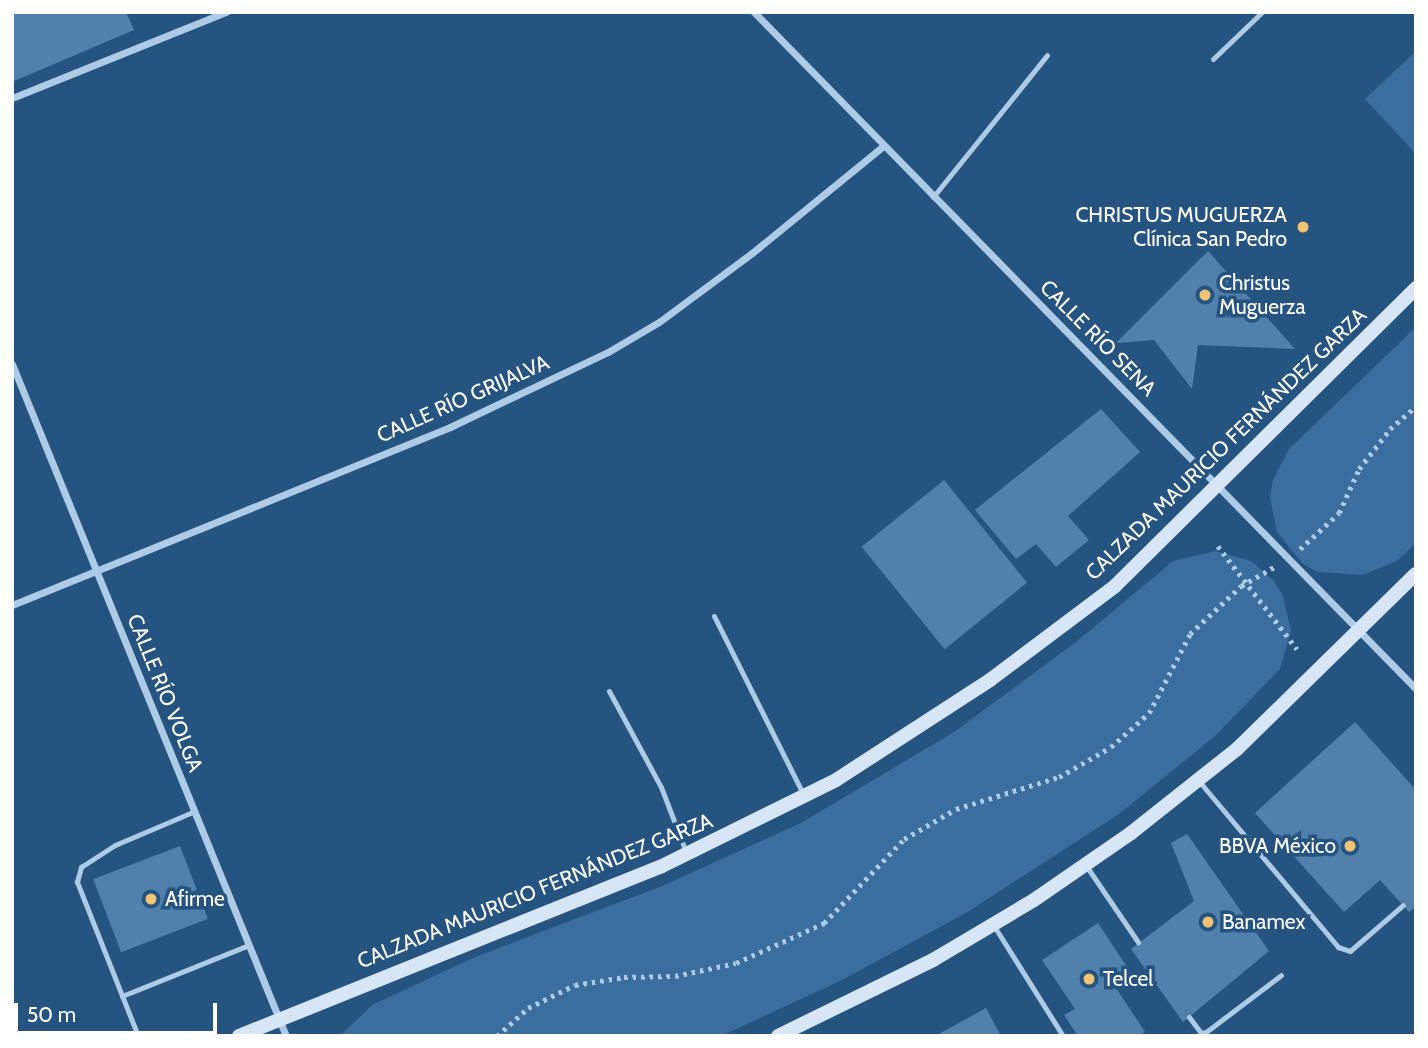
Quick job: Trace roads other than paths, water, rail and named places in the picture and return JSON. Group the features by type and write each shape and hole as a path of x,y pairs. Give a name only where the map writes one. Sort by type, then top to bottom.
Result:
{"main road":[{"name":"CALZADA MAURICIO FERNÁNDEZ GARZA","path":"239,1036 687,855 804,796 990,680 1115,586 1416,288"},
{"path":"778,1036 933,960 1085,865 1237,749 1416,573"}],"street":[{"path":"12,98 226,12"},
{"name":"CALLE RÍO SENA","path":"754,12 1416,689"},
{"name":"CALLE RÍO GRIJALVA","path":"12,605 450,426 608,352 659,322 752,253 883,146"},
{"name":"CALLE RÍO VOLGA","path":"12,364 286,1036"}],"lane":[{"path":"1213,59 1262,12"},
{"path":"933,197 1047,55"},
{"path":"713,616 804,796"},
{"path":"609,691 661,787 687,855"},
{"path":"1198,780 1338,947 1350,951 1403,905"},
{"path":"138,1036 77,883 81,867 115,845 195,811"},
{"path":"1085,865 1138,942"},
{"path":"993,924 1063,1036"},
{"path":"122,996 249,945"},
{"path":"1189,1017 1201,1033 1206,1032 1281,975"}],"place":[{"name":"CHRISTUS MUGUERZA Clínica San Pedro","path":"1303,227"},
{"name":"Christus Muguerza","path":"1205,295"},
{"name":"BBVA México","path":"1350,846"},
{"name":"Afirme","path":"151,899"},
{"name":"Banamex","path":"1208,922"},
{"name":"Telcel","path":"1089,979"}]}
